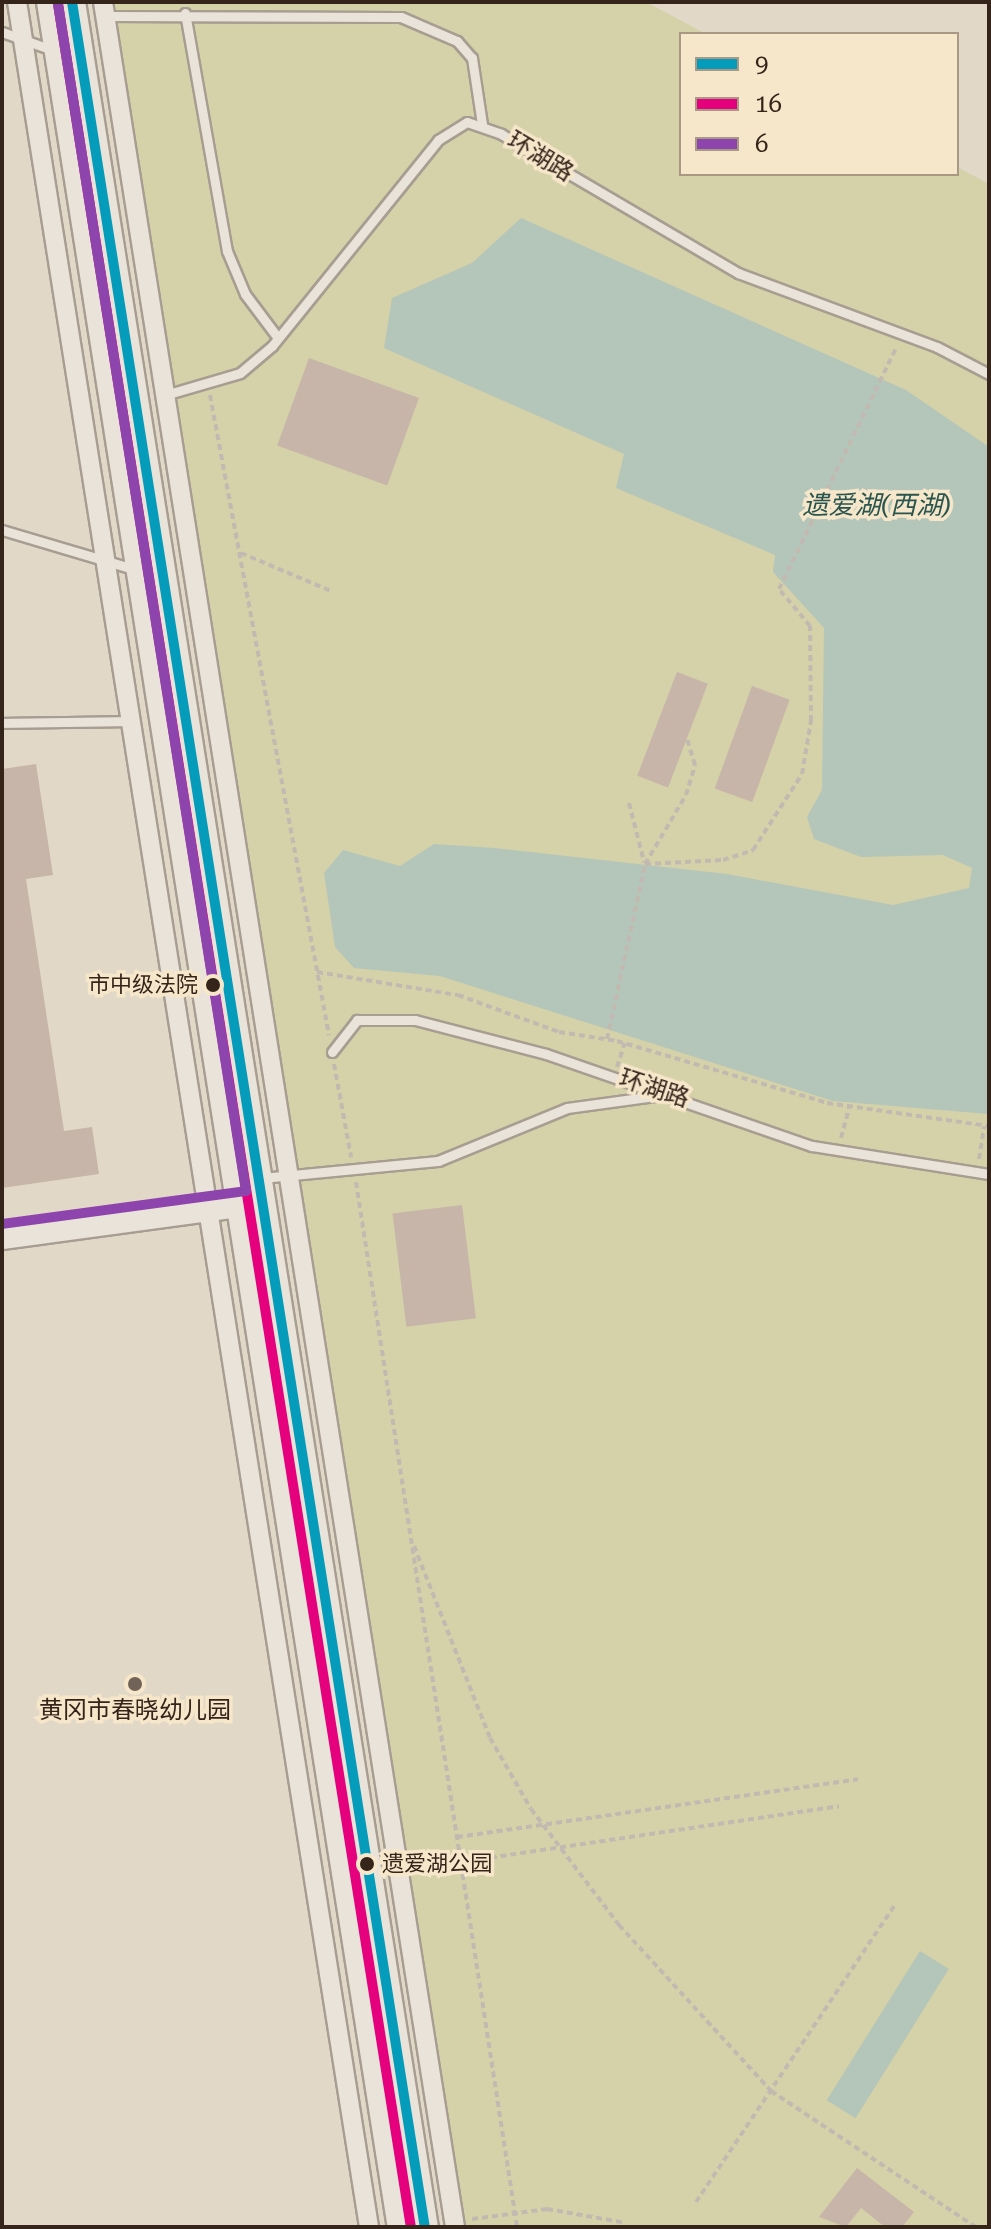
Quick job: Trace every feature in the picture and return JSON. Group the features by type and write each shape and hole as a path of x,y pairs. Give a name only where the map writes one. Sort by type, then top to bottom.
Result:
{"main road":[{"path":"50,2 140,571 253,1196 425,2227"},
{"path":"72,2 253,1196 401,2227"}],"street":[{"path":"17,2 369,2227"},
{"path":"104,9 454,2225"},
{"path":"2,1238 206,1211 253,1196"}],"lane":[{"path":"104,9 185,13 333,11 425,25 472,58 482,124"},
{"path":"185,13 227,251 245,294 278,338"},
{"path":"2,32 58,52"},
{"name":"环湖路","path":"165,395 208,386 240,373 278,338 438,140 452,127 482,124 725,266 903,334 989,374"},
{"path":"2,530 140,571"},
{"path":"2,723 130,721"},
{"name":"环湖路","path":"332,1052 357,1020 415,1020 613,1077 838,1152 989,1174"},
{"path":"253,1196 289,1176 438,1161 567,1108 668,1095"}],"path":[{"path":"645,864 723,860 753,850 802,774 811,721 810,626 781,581 903,334"},
{"path":"208,386 354,1171 517,2227"},
{"path":"239,553 331,591"},
{"path":"607,1039 645,864 686,795 695,765 687,739"},
{"path":"629,803 645,864"},
{"path":"317,972 422,986 559,1032 625,1043 849,1108 986,1126 977,1173"},
{"path":"613,1077 625,1043"},
{"path":"838,1152 849,1108"},
{"path":"410,1535 459,1672 542,1825 558,1847 726,2049 771,2091 976,2227"},
{"path":"457,1837 858,1779"},
{"path":"461,1862 839,1806"},
{"path":"696,2202 894,1906"},
{"path":"454,2225 515,2211 577,2210 626,2223"}],"shaded area":[{"name":"遗爱湖公园","path":"110,2 646,2 702,32 679,32 679,176 959,176 959,168 989,184 989,2227 463,2227"}],"water":[{"name":"遗爱湖(西湖)","path":"521,218 906,390 989,447 989,1114 833,1101 440,976 354,968 335,947 324,873 343,850 400,866 434,844 494,848 727,874 893,905 969,888 972,868 943,855 861,857 814,839 807,817 822,790 824,628 773,572 775,555 616,488 624,454 384,348 392,298 472,263"},
{"path":"920,1951 949,1969 856,2118 827,2100"}],"building":[{"path":"309,358 419,398 387,485 277,445"},
{"path":"677,672 708,684 668,787 637,776"},
{"path":"752,686 790,700 752,802 715,788"},
{"path":"36,764 53,875 26,879 64,1131 92,1127 99,1174 2,1188 2,769"},
{"path":"462,1205 476,1318 406,1327 393,1214"},
{"path":"857,2168 914,2212 902,2227 885,2227 861,2208 846,2227 819,2217"}],"transit line":[{"name":"9","path":"72,2 425,2227"},
{"name":"16","path":"58,4 411,2227"},
{"name":"6","path":"2,1224 246,1191 58,4"}],"place":[{"name":"市中级法院","path":"213,985"},
{"name":"黄冈市春晓幼儿园","path":"135,1684"},
{"name":"遗爱湖公园","path":"367,1864"}]}
